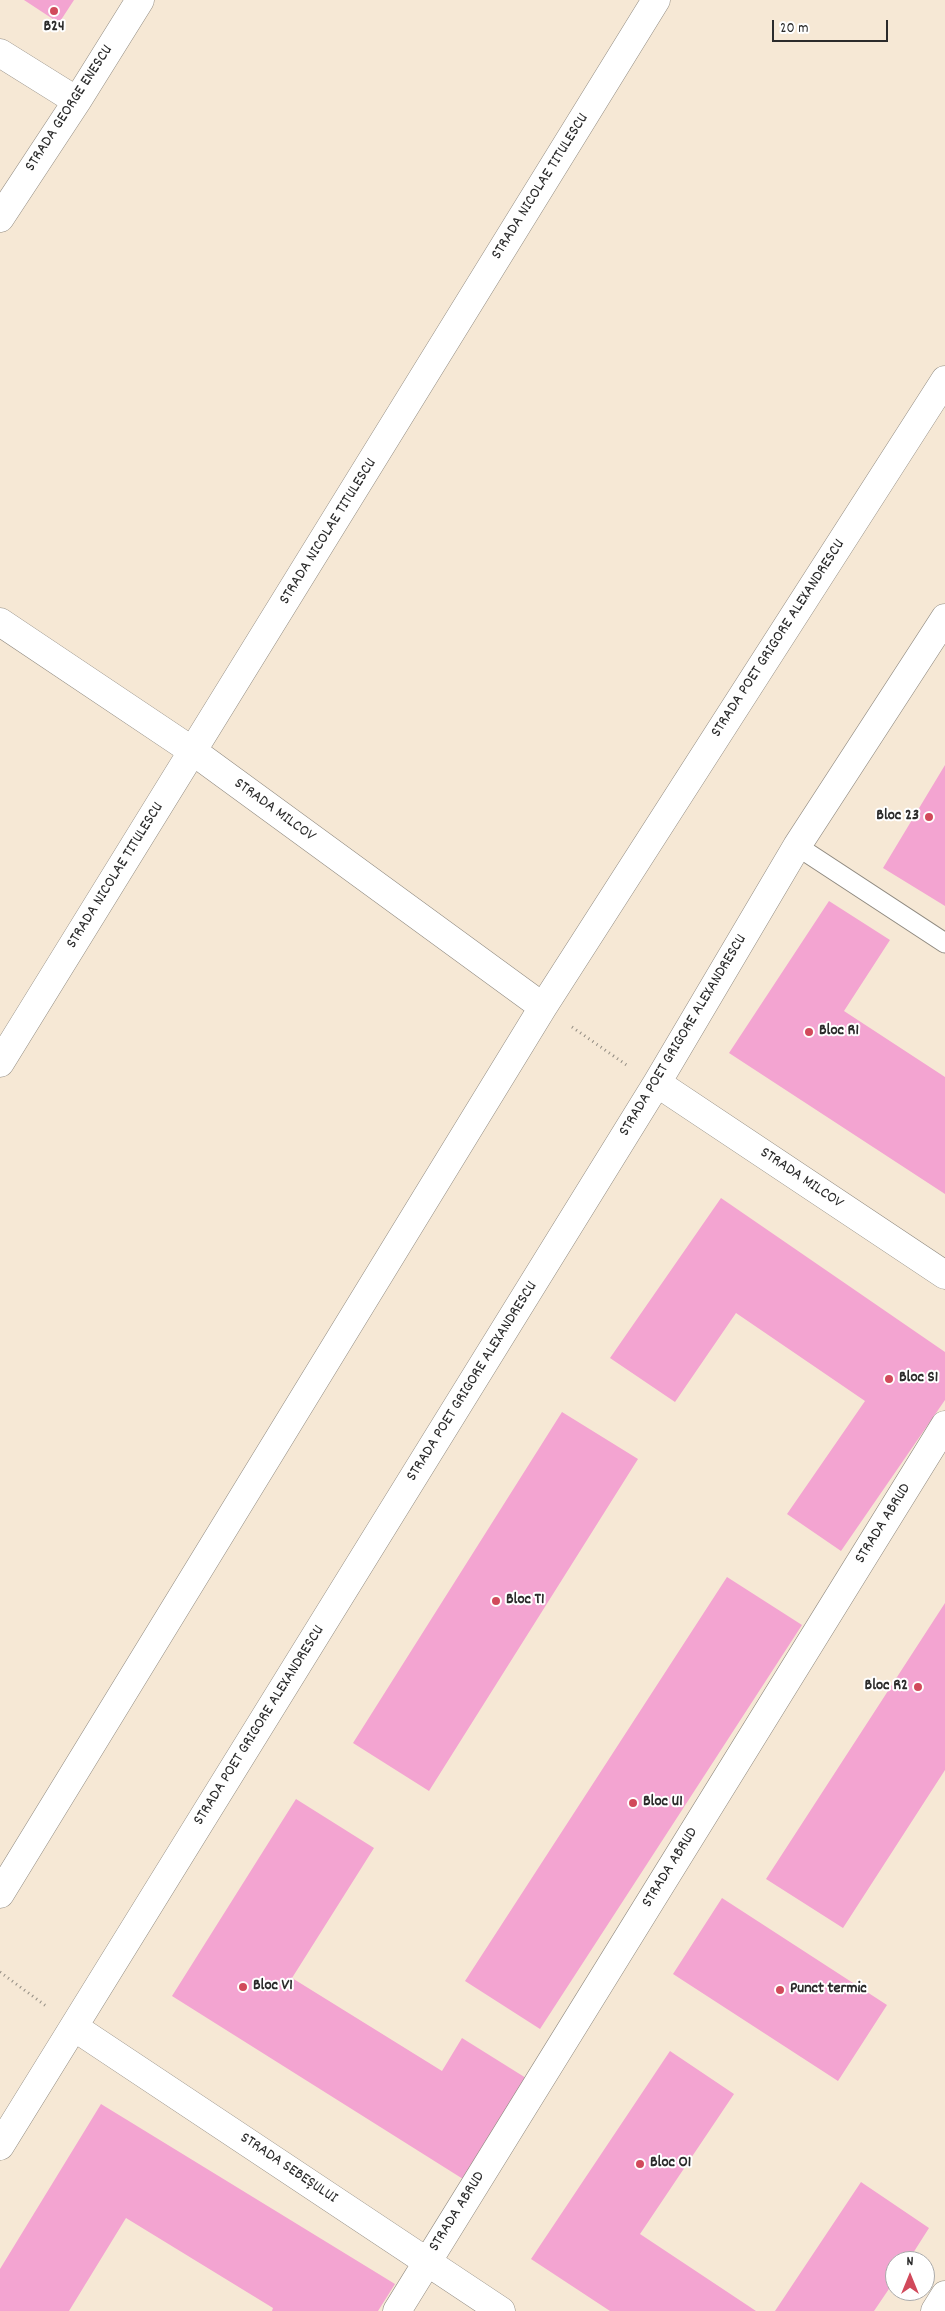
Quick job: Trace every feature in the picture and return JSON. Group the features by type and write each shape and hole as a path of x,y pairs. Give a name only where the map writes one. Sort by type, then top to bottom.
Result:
{"street":[{"name":"STRADA GEORGE ENESCU","path":"0,218 77,101 140,0"},
{"name":"STRADA NICOLAE TITULESCU","path":"0,1063 194,752 656,0"},
{"path":"0,53 77,101"},
{"name":"STRADA POET GRIGORE ALEXANDRESCU","path":"0,1894 543,1007 945,380"},
{"name":"STRADA POET GRIGORE ALEXANDRESCU","path":"0,2146 657,1083 797,846 945,618"},
{"name":"STRADA MILCOV","path":"0,622 194,752 543,1007"},
{"name":"STRADA MILCOV","path":"657,1083 945,1275"},
{"name":"STRADA ABRUD","path":"397,2311 945,1425"},
{"name":"STRADA SEBEȘULUI","path":"74,2027 501,2311"},
{"path":"935,2311 945,2295"}],"lane":[{"path":"797,846 945,943"}],"path":[{"path":"543,1007 615,1059 657,1083"},
{"path":"0,1972 74,2027"}],"building":[{"name":"B24","path":"24,0 74,0 59,23"},
{"name":"Bloc 23","path":"945,765 945,906 883,868"},
{"name":"Bloc R1","path":"829,901 890,940 844,1011 945,1077 945,1194 729,1053"},
{"name":"Bloc S1","path":"721,1198 945,1352 945,1400 841,1551 787,1514 865,1401 736,1313 675,1402 610,1358"},
{"name":"Bloc T1","path":"562,1412 638,1459 429,1791 353,1743"},
{"name":"Bloc U1","path":"727,1577 802,1625 540,2029 465,1981"},
{"name":"Bloc R2","path":"945,1603 945,1770 843,1928 766,1879"},
{"name":"Bloc V1","path":"296,1799 374,1848 292,1978 442,2071 462,2038 526,2078 463,2179 172,1996"},
{"name":"Punct termic","path":"722,1898 887,2005 838,2081 673,1974"},
{"name":"Bloc O1","path":"670,2051 734,2094 640,2234 756,2311 610,2311 531,2259"},
{"path":"101,2104 395,2284 378,2311 272,2311 273,2308 126,2218 69,2311 0,2311 0,2269"},
{"path":"861,2182 929,2228 914,2251 885,2251 885,2295 874,2311 775,2311"}],"place":[{"name":"B24","path":"54,11"},
{"name":"Bloc 23","path":"929,817"},
{"name":"Bloc R1","path":"809,1032"},
{"name":"Bloc S1","path":"889,1379"},
{"name":"Bloc T1","path":"496,1601"},
{"name":"Bloc R2","path":"918,1687"},
{"name":"Bloc U1","path":"633,1803"},
{"name":"Bloc V1","path":"243,1987"},
{"name":"Punct termic","path":"780,1990"},
{"name":"Bloc O1","path":"640,2164"}]}
